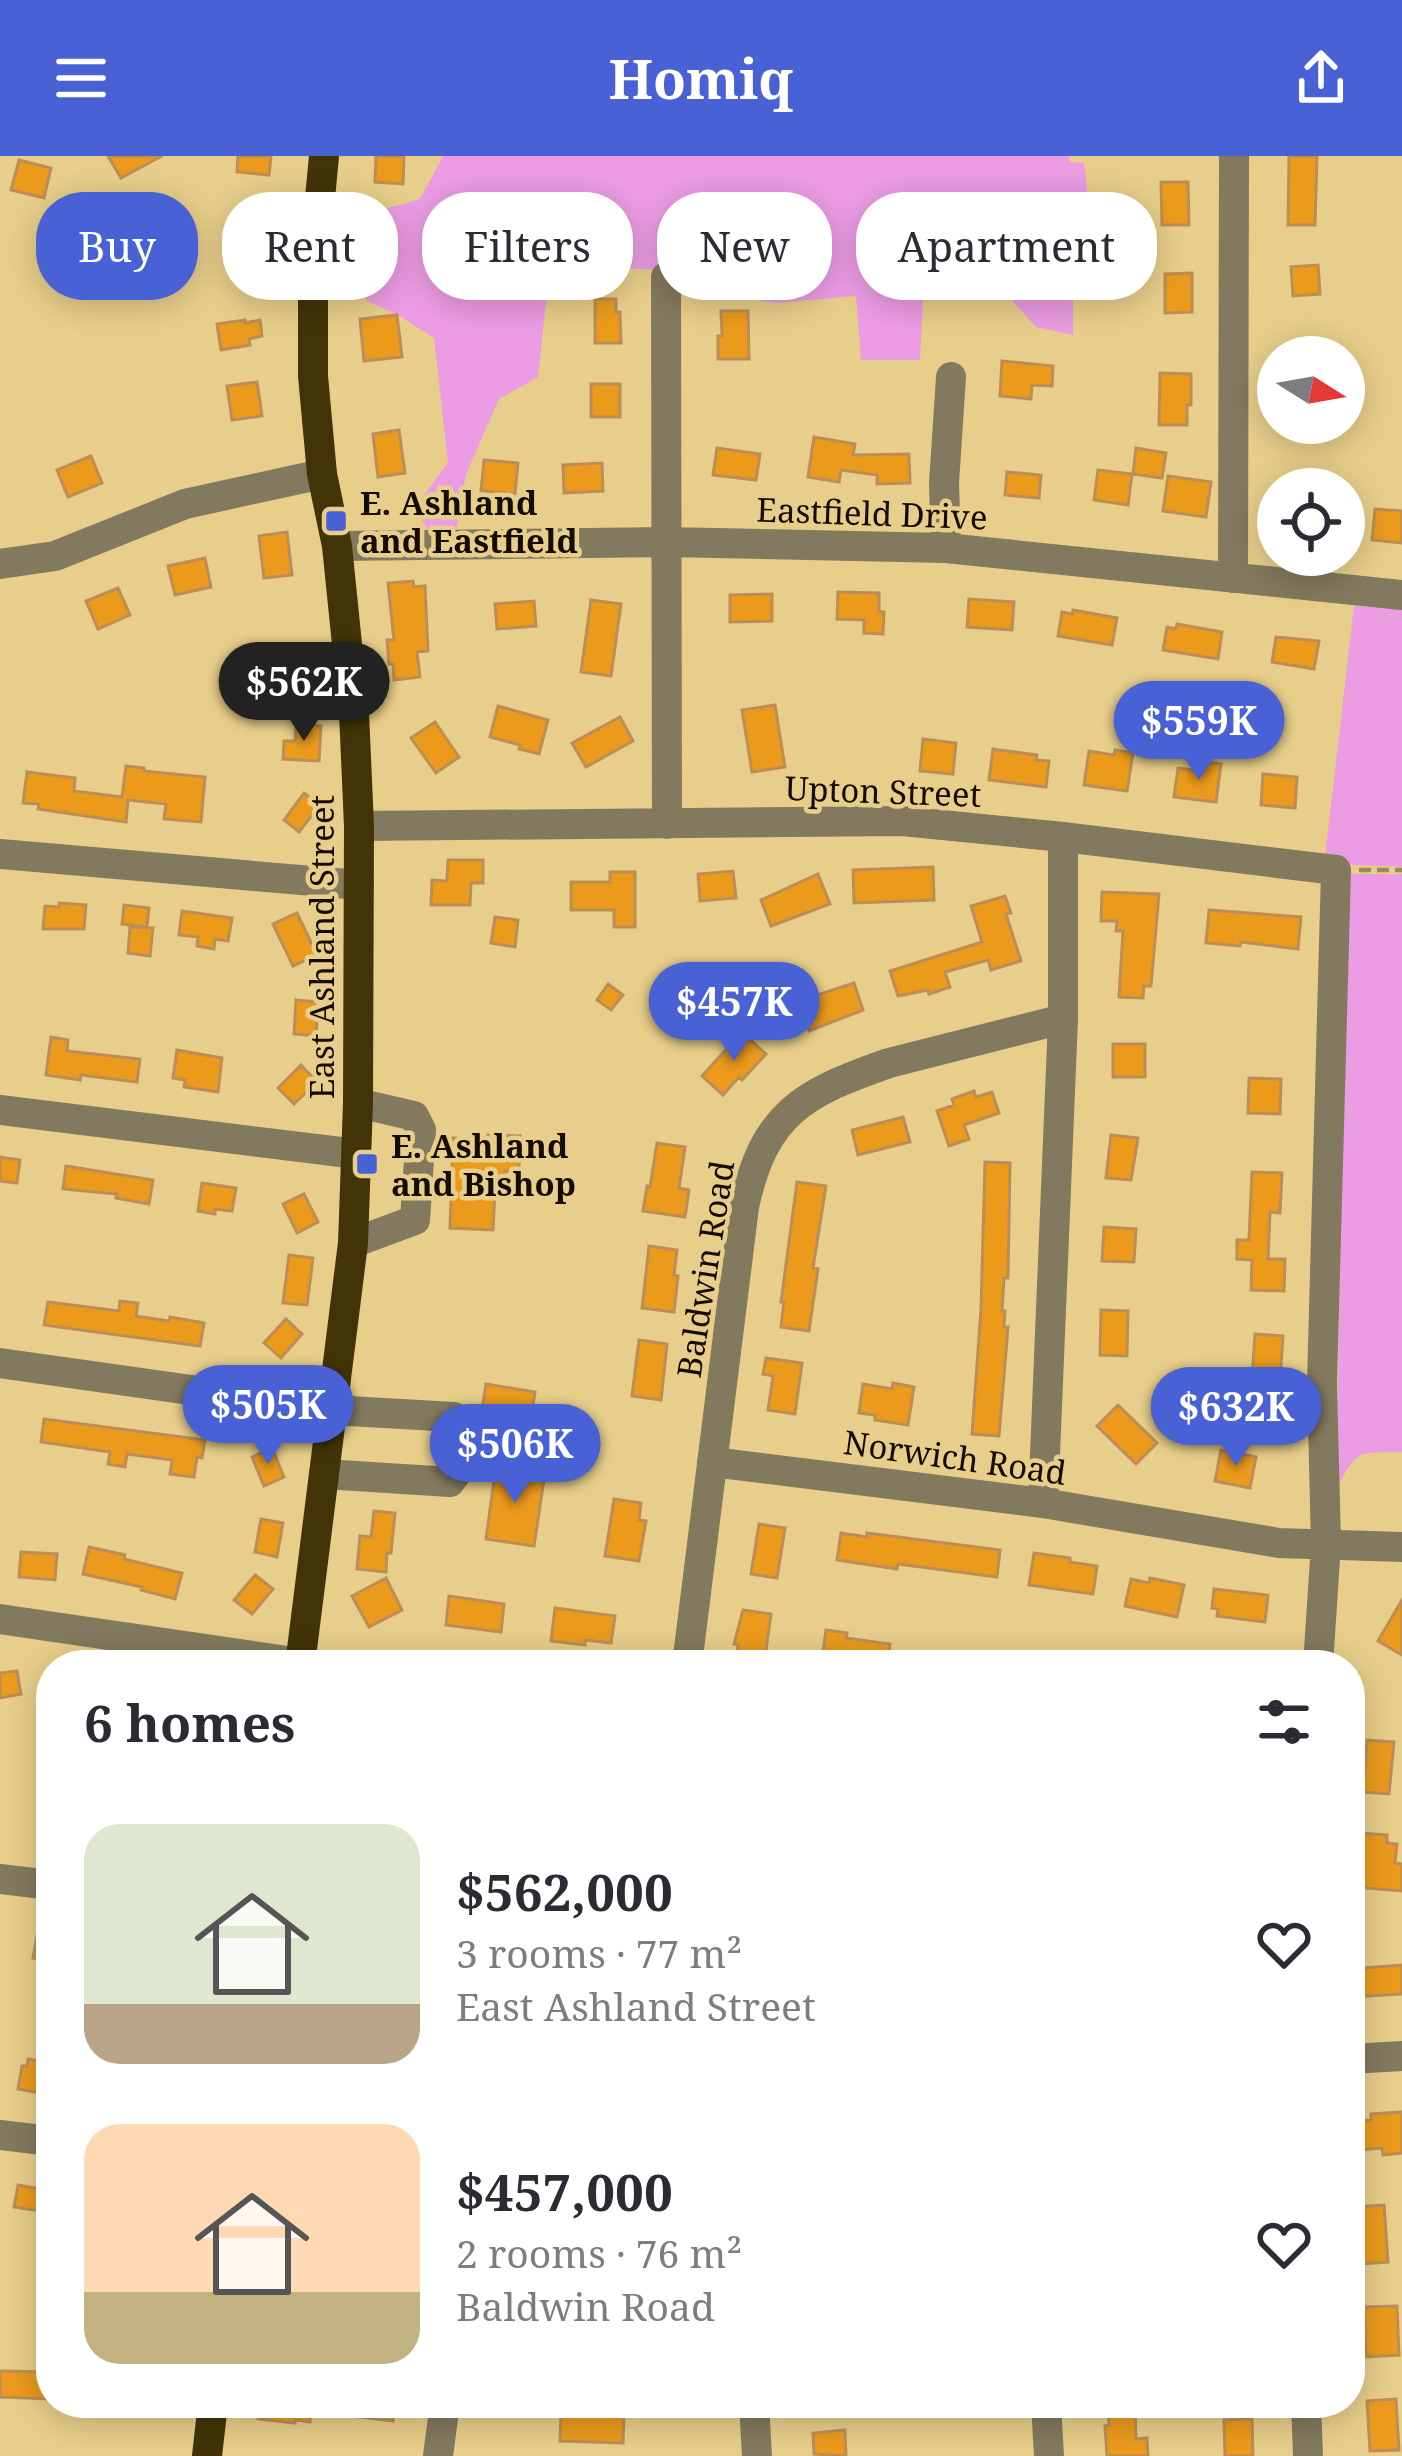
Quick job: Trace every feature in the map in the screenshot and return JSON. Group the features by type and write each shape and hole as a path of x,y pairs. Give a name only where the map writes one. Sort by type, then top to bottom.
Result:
{"main road":[{"name":"East Ashland Street","path":"306,1650 353,1243 358,1103 359,826 354,713 313,376 313,293 324,156"},
{"path":"207,2456 211,2418"}],"street":[{"path":"1233,578 1234,156"},
{"path":"666,300 667,824"},
{"path":"946,548 950,377"},
{"path":"0,564 56,556 185,504 322,474"},
{"name":"Eastfield Drive","path":"337,546 668,542 946,548 1402,595"},
{"name":"Upton Street","path":"359,826 902,821 1336,871"},
{"path":"1043,1504 1063,1019 1064,837"},
{"path":"0,854 359,885"},
{"path":"1319,1650 1326,1544 1322,1383 1336,871"},
{"name":"Baldwin Road","path":"688,1650 744,1207 767,1138 803,1101 863,1072 1063,1019"},
{"path":"353,1243 416,1220 421,1130 414,1116 358,1103"},
{"path":"0,1110 357,1154"},
{"path":"0,1363 332,1410 454,1417 471,1453 450,1482 324,1474"},
{"name":"Norwich Road","path":"712,1462 1043,1504 1279,1543 1402,1547"},
{"path":"0,1619 210,1650"},
{"path":"0,1880 36,1884"},
{"path":"1365,2058 1402,2056"},
{"path":"0,2135 36,2139"},
{"path":"438,2456 443,2418"},
{"path":"755,2418 758,2456"},
{"path":"1047,2418 1049,2456"},
{"path":"1307,2418 1308,2456"}],"path":[{"path":"1336,871 1402,870"}],"shaded area":[{"path":"443,156 1069,156 1069,162 1084,163 1088,192 856,192 856,296 832,298 832,192 657,192 657,270 633,269 633,192 424,192"},
{"path":"422,195 422,300 546,300 538,377 499,399 466,474 456,529 427,529 415,507 448,463 434,338 367,300 398,300 398,205"},
{"path":"856,300 923,300 920,360 861,360"},
{"path":"1011,300 1073,300 1073,335 1036,327"},
{"path":"1354,606 1402,609 1402,867 1354,865 1325,857"},
{"path":"1347,874 1402,874 1402,1452 1360,1456 1336,1490"}],"building":[{"path":"108,156 162,156 121,178"},
{"path":"238,156 271,156 269,175 237,172"},
{"path":"376,156 404,156 403,184 375,182"},
{"path":"1289,156 1317,156 1315,225 1288,225"},
{"path":"19,160 51,168 45,192 36,192 36,196 11,190"},
{"path":"1161,182 1188,182 1189,225 1162,225"},
{"path":"1318,265 1320,294 1293,296 1291,267"},
{"path":"1192,273 1192,312 1165,313 1165,274"},
{"path":"595,300 616,300 621,343 595,343"},
{"path":"721,311 748,311 749,359 718,359"},
{"path":"397,315 402,357 364,361 360,319"},
{"path":"260,320 262,336 249,339 250,345 221,350 217,324"},
{"path":"1002,361 1053,366 1052,386 1032,385 1031,399 1000,396"},
{"path":"1160,373 1191,374 1187,425 1159,425"},
{"path":"257,382 262,416 232,420 227,386"},
{"path":"591,384 620,384 620,417 591,417"},
{"path":"399,430 405,473 378,477 373,434"},
{"path":"814,437 855,444 853,455 909,454 910,483 877,484 877,475 841,470 839,482 808,477"},
{"path":"717,448 760,454 756,480 713,475"},
{"path":"1136,448 1166,453 1162,478 1133,474"},
{"path":"91,456 102,483 68,497 57,470"},
{"path":"484,460 518,463 515,494 481,491"},
{"path":"602,463 603,491 564,493 563,465"},
{"path":"1098,470 1132,474 1128,505 1094,500"},
{"path":"1007,472 1041,475 1039,498 1005,495"},
{"path":"1168,476 1211,482 1206,517 1163,511"},
{"path":"1375,509 1402,511 1402,543 1372,540"},
{"path":"287,532 292,575 264,578 259,536"},
{"path":"205,558 211,587 175,595 168,566"},
{"path":"413,581 414,587 425,586 428,651 417,652 420,677 394,680 387,640 394,640 388,583"},
{"path":"118,588 130,615 98,629 86,601"},
{"path":"838,592 879,593 883,634 864,633 864,620 837,619"},
{"path":"772,594 772,621 730,622 730,595"},
{"path":"969,599 1014,602 1012,630 967,627"},
{"path":"591,600 621,604 611,676 581,672"},
{"path":"534,601 536,626 497,629 495,604"},
{"path":"1073,610 1117,618 1112,645 1058,636 1062,612 1072,614"},
{"path":"1177,624 1222,632 1218,659 1163,650 1167,627 1176,629"},
{"path":"1276,637 1319,641 1314,669 1272,662"},
{"path":"314,658 318,694 289,698 285,662"},
{"path":"775,705 785,767 752,772 742,710"},
{"path":"498,706 548,720 539,754 490,737"},
{"path":"620,717 633,741 586,767 572,743"},
{"path":"435,722 459,757 436,773 411,738"},
{"path":"296,724 321,726 319,761 283,759 284,741 295,741"},
{"path":"923,739 956,743 953,774 920,771"},
{"path":"993,749 1049,761 1046,787 989,780"},
{"path":"1115,750 1133,753 1127,791 1084,785 1089,751 1114,755"},
{"path":"1202,761 1221,764 1216,802 1174,797 1178,768 1201,771"},
{"path":"126,766 205,777 201,822 164,819 166,804 128,800 126,822 23,803 27,772 75,778 74,791 122,797"},
{"path":"1263,774 1297,777 1295,808 1261,805"},
{"path":"304,793 320,805 299,832 284,820"},
{"path":"448,860 483,860 483,883 471,883 470,905 431,905 432,880 447,881"},
{"path":"933,867 934,900 854,903 853,870"},
{"path":"733,871 736,898 700,901 698,874"},
{"path":"610,872 635,872 635,927 614,927 614,910 571,910 571,882 610,882"},
{"path":"818,874 830,904 771,926 761,900"},
{"path":"1102,892 1159,894 1151,986 1144,986 1143,998 1119,997 1123,931 1116,931 1117,921 1101,921"},
{"path":"1005,896 1021,961 991,970 988,960 945,972 950,987 898,996 890,971 982,942 971,906"},
{"path":"59,903 86,905 84,929 43,929 45,906 59,907"},
{"path":"124,905 149,908 147,927 122,924"},
{"path":"1209,910 1301,917 1298,949 1206,943"},
{"path":"182,911 232,918 228,941 215,939 214,949 197,946 198,937 179,935"},
{"path":"297,913 317,955 293,966 273,924"},
{"path":"495,917 518,920 515,947 491,943"},
{"path":"130,927 153,928 150,956 128,953"},
{"path":"854,983 863,1010 809,1031 799,1001"},
{"path":"608,984 623,995 611,1010 597,1000"},
{"path":"296,1000 318,1002 316,1036 294,1034"},
{"path":"742,1032 766,1054 723,1095 702,1076"},
{"path":"51,1037 68,1040 67,1051 140,1059 137,1082 46,1075"},
{"path":"1113,1044 1145,1044 1145,1077 1113,1077"},
{"path":"177,1050 222,1058 218,1092 184,1087 185,1080 173,1078"},
{"path":"301,1065 317,1082 294,1104 278,1088"},
{"path":"1249,1078 1281,1079 1280,1114 1248,1113"},
{"path":"974,1091 976,1097 992,1092 999,1113 964,1125 969,1139 949,1146 937,1111"},
{"path":"903,1117 910,1142 858,1155 852,1130"},
{"path":"488,1135 520,1136 519,1172 505,1171 504,1189 495,1189 493,1230 450,1228 453,1138 488,1139"},
{"path":"1111,1135 1138,1138 1131,1180 1106,1178"},
{"path":"657,1143 685,1147 679,1188 689,1190 685,1217 643,1211"},
{"path":"0,1157 20,1160 17,1183 0,1181"},
{"path":"985,1162 1010,1163 1008,1278 1004,1278 1002,1311 1004,1327 1008,1327 999,1436 972,1434"},
{"path":"66,1166 153,1180 149,1204 116,1198 117,1194 63,1189"},
{"path":"1252,1172 1282,1173 1280,1213 1270,1212 1268,1259 1285,1259 1284,1291 1251,1290 1252,1260 1237,1259 1237,1240 1249,1240"},
{"path":"797,1182 826,1186 809,1331 781,1327"},
{"path":"202,1183 236,1188 232,1211 198,1211"},
{"path":"304,1194 318,1222 297,1233 283,1204"},
{"path":"1104,1227 1136,1229 1134,1262 1102,1261"},
{"path":"649,1246 677,1250 674,1312 642,1308"},
{"path":"289,1255 313,1258 307,1305 283,1303"},
{"path":"120,1301 138,1303 136,1316 204,1323 200,1346 44,1325 48,1302 119,1311"},
{"path":"1101,1310 1128,1311 1127,1356 1100,1355"},
{"path":"286,1319 302,1334 281,1358 264,1343"},
{"path":"1255,1334 1283,1336 1280,1379 1252,1377"},
{"path":"639,1340 667,1344 661,1400 632,1396"},
{"path":"766,1358 802,1363 795,1414 768,1410 773,1376 763,1374"},
{"path":"893,1383 914,1387 908,1425 859,1413 863,1384 892,1389"},
{"path":"486,1384 535,1392 529,1430 480,1422"},
{"path":"1118,1405 1157,1443 1136,1464 1097,1426"},
{"path":"44,1419 205,1440 202,1458 197,1457 194,1477 170,1474 172,1460 127,1454 125,1467 108,1464 110,1452 41,1442"},
{"path":"272,1448 284,1477 264,1486 252,1457"},
{"path":"1221,1450 1256,1457 1250,1488 1215,1481"},
{"path":"496,1466 545,1473 534,1546 486,1539"},
{"path":"614,1499 641,1503 639,1520 646,1521 639,1561 605,1556"},
{"path":"374,1511 395,1513 386,1572 357,1569 360,1536 371,1537"},
{"path":"261,1519 283,1523 277,1557 255,1552"},
{"path":"759,1524 785,1528 777,1578 751,1574"},
{"path":"841,1533 1000,1550 997,1577 837,1560"},
{"path":"89,1547 182,1573 175,1599 83,1574"},
{"path":"21,1552 57,1554 55,1580 19,1577"},
{"path":"1034,1553 1097,1566 1093,1594 1029,1585"},
{"path":"255,1575 273,1589 252,1614 234,1600"},
{"path":"386,1578 402,1610 369,1627 352,1596"},
{"path":"1150,1578 1184,1585 1177,1617 1125,1606 1131,1579 1149,1583"},
{"path":"1214,1589 1268,1595 1265,1622 1217,1616 1218,1609 1212,1608"},
{"path":"449,1596 504,1604 501,1632 446,1625"},
{"path":"1402,1600 1402,1655 1378,1641"},
{"path":"555,1608 615,1616 611,1643 551,1641"},
{"path":"743,1610 771,1614 766,1650 737,1650 734,1644"},
{"path":"826,1630 890,1644 889,1650 823,1650"},
{"path":"17,1671 21,1694 0,1698 0,1673"},
{"path":"1367,1740 1394,1742 1389,1794 1365,1792"},
{"path":"1365,1833 1387,1835 1387,1843 1397,1844 1395,1863 1402,1864 1402,1891 1365,1888"},
{"path":"1402,1965 1402,1994 1365,1996 1365,1968"},
{"path":"28,2059 36,2060 36,2092 18,2089 22,2066 27,2066"},
{"path":"1402,2112 1402,2153 1383,2155 1382,2148 1365,2149 1365,2120 1371,2120 1371,2114"},
{"path":"18,2185 36,2188 36,2210 14,2207"},
{"path":"1384,2205 1388,2262 1365,2264 1365,2206"},
{"path":"1397,2306 1399,2355 1366,2357 1365,2307"},
{"path":"0,2371 36,2372 36,2398 0,2397"},
{"path":"1396,2399 1399,2450 1370,2451 1367,2401"},
{"path":"310,2418 310,2422 295,2423 258,2419"},
{"path":"561,2418 624,2418 623,2443 560,2441"},
{"path":"1108,2418 1135,2418 1136,2439 1147,2438 1148,2456 1107,2456 1105,2426"},
{"path":"1252,2419 1253,2456 1225,2456 1224,2420"},
{"path":"845,2430 846,2456 814,2454 813,2433"}],"place":[{"name":"E. Ashland and Eastfield","path":"336,521"},
{"name":"E. Ashland and Bishop","path":"367,1164"}]}
